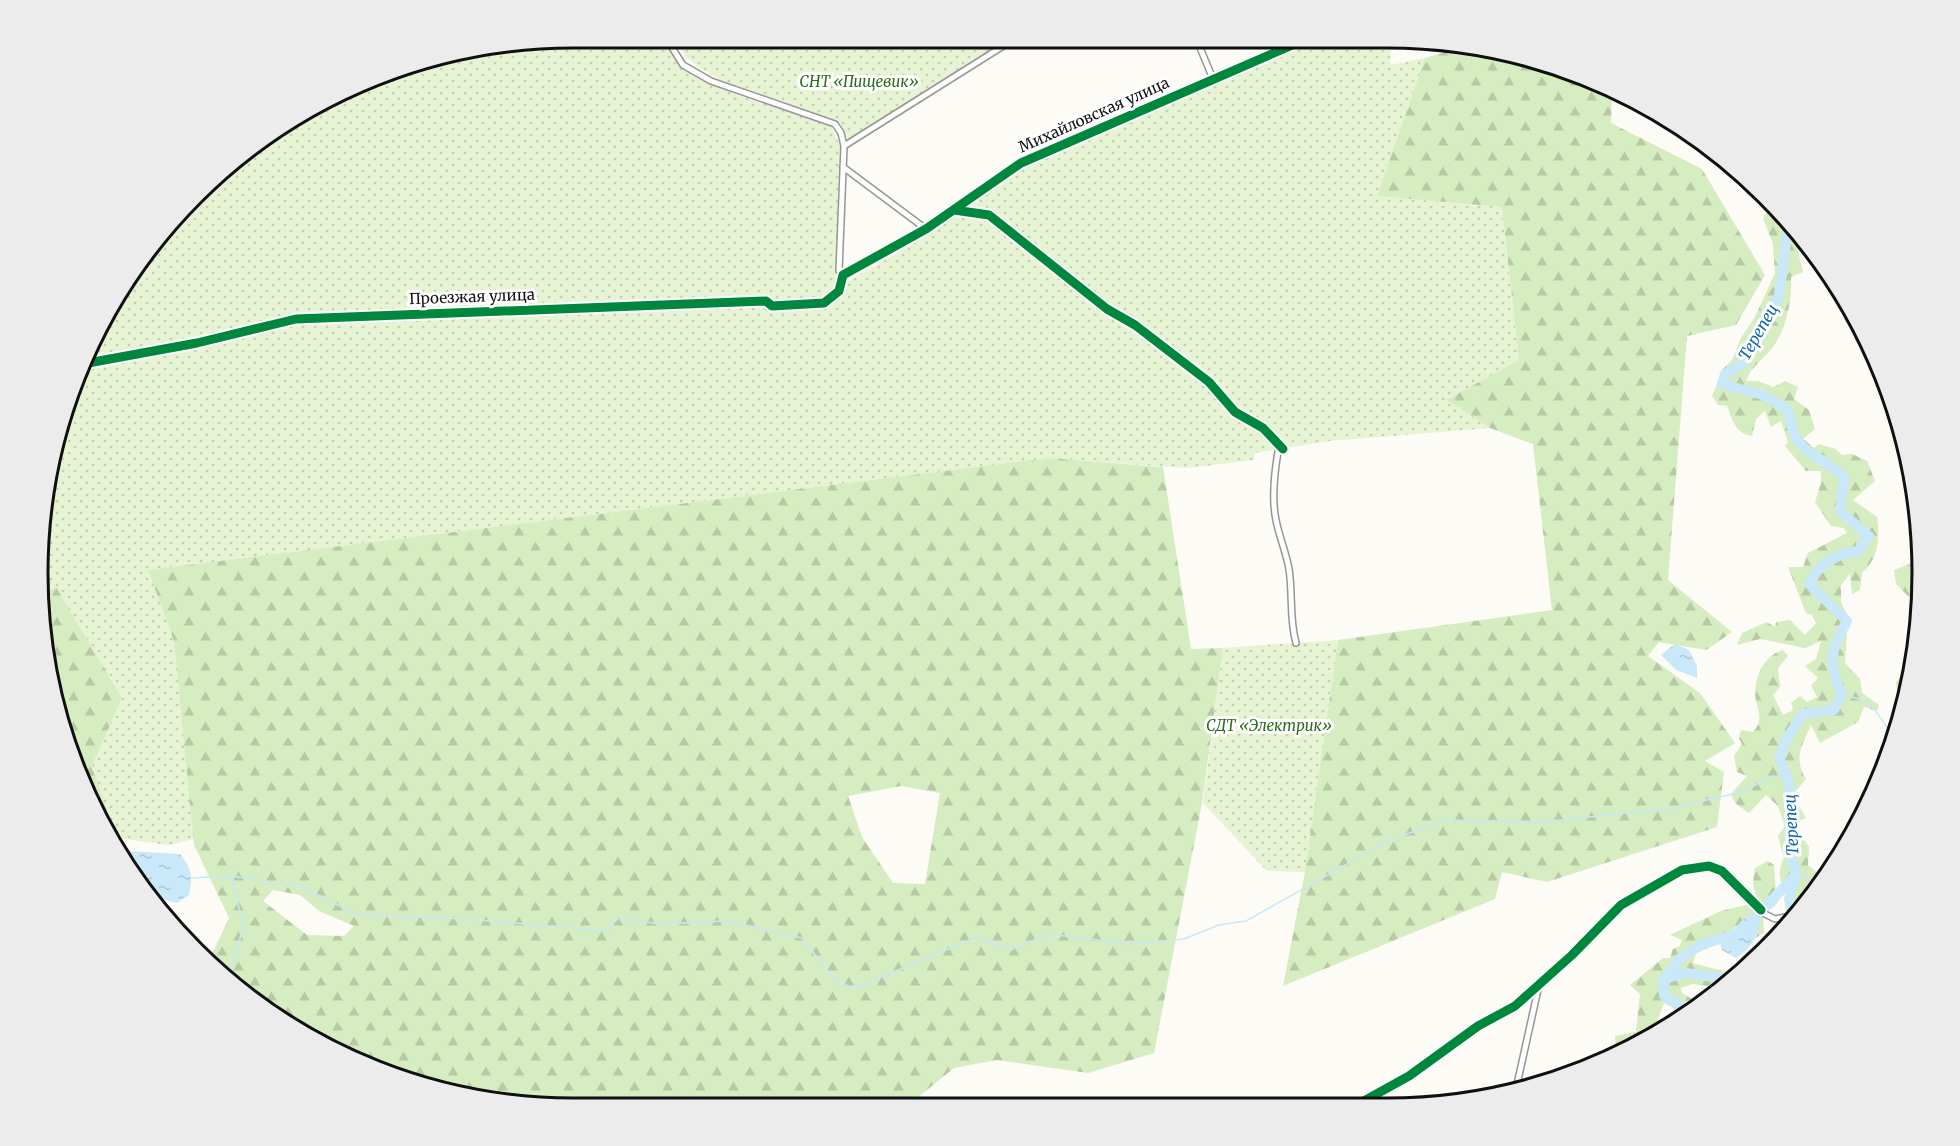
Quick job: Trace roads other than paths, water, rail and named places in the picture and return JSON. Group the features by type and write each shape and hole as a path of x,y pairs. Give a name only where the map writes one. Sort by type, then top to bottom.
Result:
{"street":[{"path":"672,48 682,65 711,81 836,124 844,146 839,271 843,275"},
{"path":"844,146 1000,48"},
{"path":"1200,48 1213,79"},
{"name":"Михайловская улица","path":"843,275 926,229 1021,163 1285,48"},
{"path":"843,167 926,229"},
{"path":"954,210 989,215 1107,309 1135,325 1186,367 1209,382 1236,412 1263,428 1281,448 1273,476 1275,517 1288,566 1292,594 1290,621 1296,643"},
{"name":"Проезжая улица","path":"92,362 197,343 296,319 756,301 766,301 772,306 824,303 839,291 843,275"},
{"path":"1369,1098 1409,1076 1478,1026 1515,1006 1572,956 1621,905 1682,870 1709,866 1722,871 1763,912 1775,920 1783,918"},
{"path":"1518,1081 1540,984"}],"water":[{"path":"1675,644 1689,650 1697,666 1697,678 1676,670 1661,655"},
{"path":"127,851 180,854 187,864 191,883 189,895 177,903 161,899"},
{"path":"1792,898 1797,900 1789,911 1787,910 1785,905 1787,900"},
{"path":"1753,915 1759,917 1757,935 1746,950 1736,958 1722,950 1719,940 1743,919"}],"waterway":[{"name":"Терепец","path":"1749,925 1796,874 1790,851 1789,783 1779,758 1788,736 1803,714 1834,710 1841,694 1834,673 1833,656 1837,641 1847,621 1809,584 1823,565 1842,554 1858,551 1869,536 1840,511 1844,477 1801,445 1791,426 1788,410 1763,395 1722,384 1725,374 1742,364 1779,296 1787,233"},
{"path":"1841,694 1868,704 1888,729"},
{"path":"192,878 232,876 302,887 358,915 467,919 607,931 618,918 660,924 727,921 802,938 832,977 853,989 977,937 1010,950 1049,934 1130,944 1184,939 1219,925 1246,921 1388,841 1445,820 1539,822 1667,809 1742,792 1766,779 1788,774"},
{"path":"1796,874 1803,874 1811,883"},
{"path":"232,877 243,926 232,972"},
{"name":"Терепец","path":"1791,908 1789,899 1795,878"},
{"name":"Терепец","path":"1683,1007 1664,996 1664,979 1680,958 1703,944 1731,936"},
{"name":"Терепец","path":"1664,979 1686,973 1721,978"}],"park label":[{"name":"СНТ «Пищевик»","path":"859,82"},
{"name":"СДТ «Электрик»","path":"1269,726"}]}
